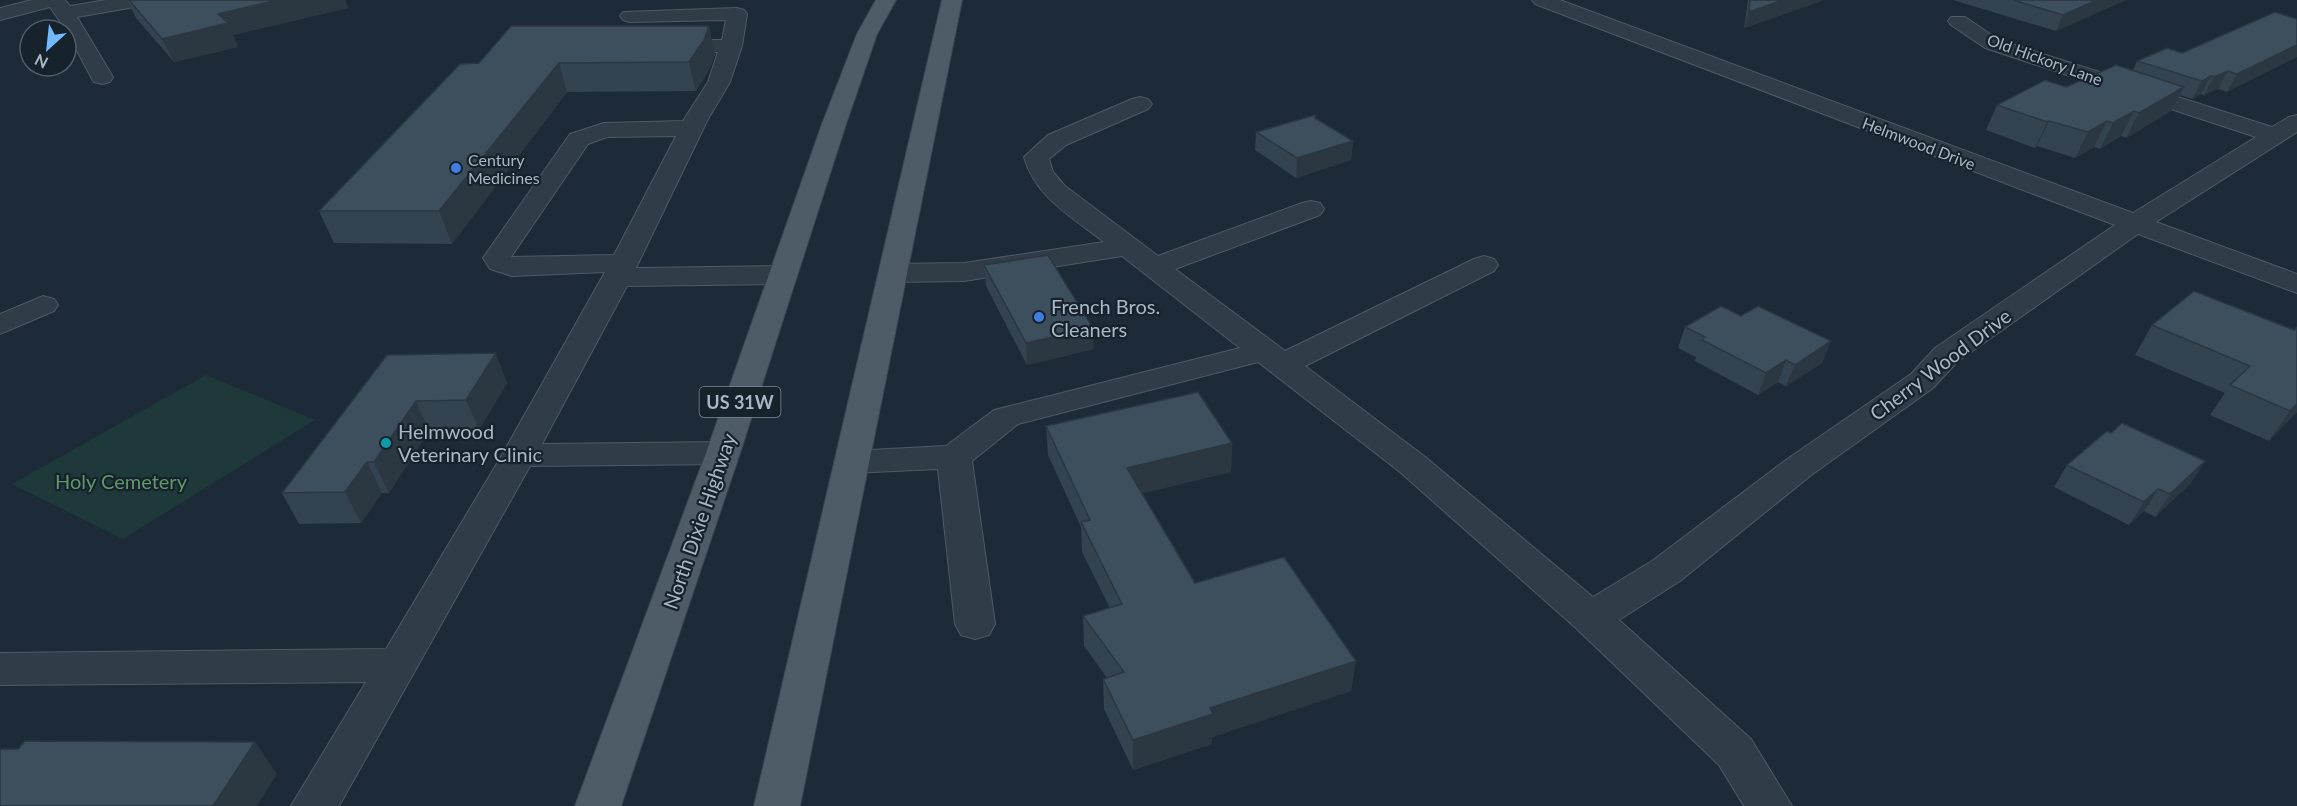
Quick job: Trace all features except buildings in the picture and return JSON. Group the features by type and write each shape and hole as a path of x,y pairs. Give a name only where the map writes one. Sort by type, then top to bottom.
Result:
{"main road":[{"name":"North Dixie Highway","path":"598,806 723,453 867,34 886,0"},
{"path":"777,806 952,0"}],"street":[{"path":"0,14 58,4 140,0"},
{"name":"Helmwood Drive","path":"1542,0 2297,284"},
{"path":"58,4 102,77"},
{"path":"314,806 519,455 620,270 692,128 719,82 731,46 737,14 630,16"},
{"name":"Old Hickory Lane","path":"1958,21 1992,44 2285,129"},
{"path":"650,46 731,46"},
{"path":"1140,104 1057,140 1036,157 1041,173 1056,192 1412,464 1591,618 1735,752 1769,806"},
{"path":"692,128 603,130 579,139 496,258 500,263 512,267 783,275"},
{"name":"Cherry Wood Drive","path":"1591,618 1666,571 1798,468 1922,381 1946,355 2134,224 2285,129"},
{"path":"892,273 964,272 1141,257 1311,209"},
{"path":"851,462 954,457 1006,417 1272,358 1484,265"},
{"path":"0,325 43,305"},
{"path":"519,455 723,453"},
{"path":"954,457 975,624"},
{"path":"0,669 398,665"}],"green space":[{"name":"Holy Cemetery","path":"206,375 315,420 123,539 12,484"}],"place":[{"name":"Century Medicines","path":"456,168"},
{"name":"French Bros. Cleaners","path":"1039,317"},
{"name":"Helmwood Veterinary Clinic","path":"386,443"}]}
